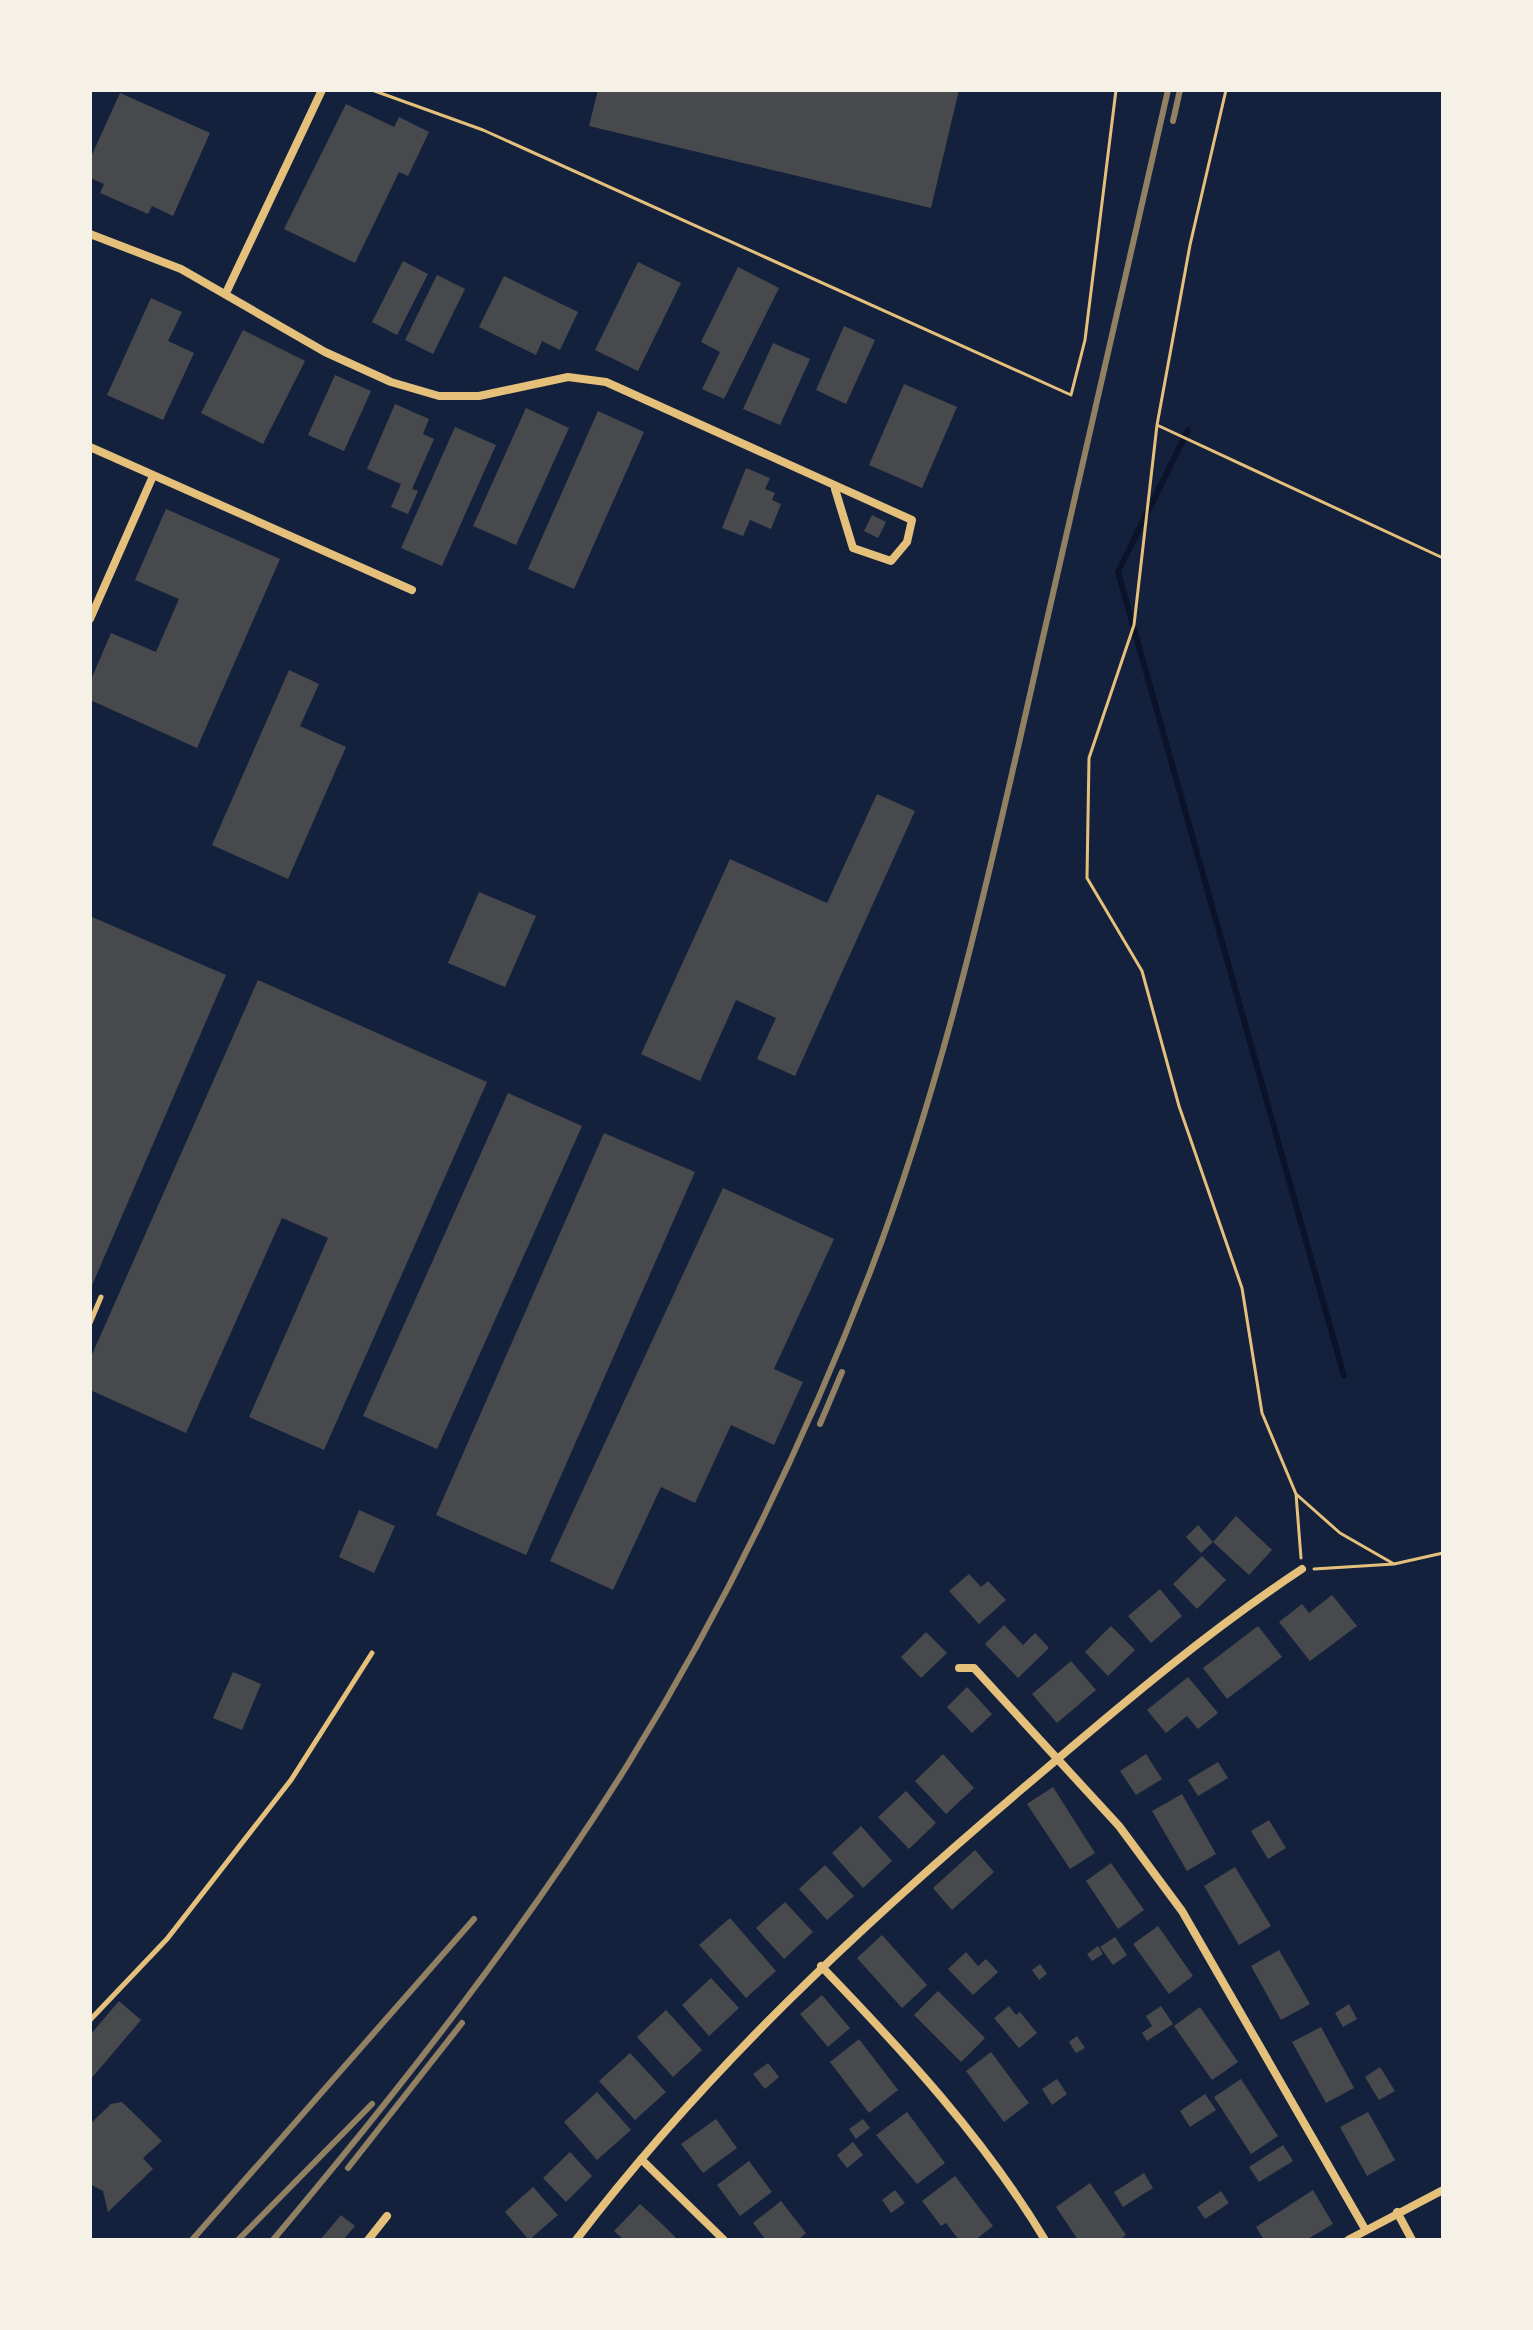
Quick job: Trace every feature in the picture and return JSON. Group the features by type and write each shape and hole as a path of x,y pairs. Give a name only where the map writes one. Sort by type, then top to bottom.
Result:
{"street":[{"path":"226,293 322,90"},
{"path":"90,234 181,269 325,352 391,382 439,396 466,396 528,388 568,377 606,382 835,489 887,506 912,520 907,542 891,561 853,548 835,489"},
{"path":"90,447 412,590"},
{"path":"90,619 153,476"},
{"path":"576,2240 715,2074 821,1966 1174,1660 1302,1569"},
{"path":"959,1668 974,1668 1119,1826 1182,1911 1365,2229"},
{"path":"821,1966 906,2054 960,2118 1045,2240"},
{"path":"641,2159 724,2240"},
{"path":"1348,2240 1443,2190"},
{"path":"1397,2212 1412,2240"},
{"path":"368,2240 387,2216"}],"lane":[{"path":"90,1323 101,1297"},
{"path":"90,2020 167,1939 291,1780 372,1653"}],"path":[{"path":"372,90 483,130 1071,395 1085,340 1116,90"},
{"path":"1226,90 1190,245 1157,425 1134,625 1089,758 1087,878 1142,971 1179,1106 1242,1288 1262,1413 1296,1494 1302,1569 1394,1564 1443,1553"},
{"path":"1157,425 1443,558"},
{"path":"1296,1494 1340,1533 1394,1564"}],"building":[{"path":"598,90 959,90 931,208 589,126"},
{"path":"120,93 210,133 173,216 152,206 148,214 100,193 104,184 90,178 90,159"},
{"path":"346,104 394,127 399,117 429,132 408,176 399,172 355,263 284,229"},
{"path":"403,261 428,274 397,335 372,322"},
{"path":"638,262 681,283 638,371 595,350"},
{"path":"738,267 779,288 724,399 702,389 720,352 701,342"},
{"path":"437,275 465,289 433,354 405,340"},
{"path":"504,276 578,312 560,350 542,341 536,355 479,327"},
{"path":"151,298 182,312 168,341 194,353 163,420 107,395"},
{"path":"844,326 875,340 846,404 816,390"},
{"path":"243,330 305,361 263,444 201,413"},
{"path":"773,343 810,359 780,425 743,409"},
{"path":"335,375 371,391 344,451 308,435"},
{"path":"904,384 957,407 922,488 869,465"},
{"path":"395,404 429,419 423,434 434,439 412,489 418,491 408,514 391,507 401,484 367,469"},
{"path":"526,408 569,428 516,545 473,526"},
{"path":"598,411 644,432 574,589 528,569"},
{"path":"455,427 496,445 442,566 401,548"},
{"path":"746,468 770,478 765,489 775,493 772,500 781,504 771,529 750,520 743,536 722,528"},
{"path":"166,509 280,559 197,748 90,700 90,682 111,633 156,652 179,599 135,580"},
{"path":"872,515 886,522 878,538 864,531"},
{"path":"289,670 319,684 300,726 346,747 288,879 212,845"},
{"path":"877,794 915,811 795,1076 757,1059 776,1018 736,1000 700,1081 641,1054 730,859 827,903"},
{"path":"479,892 536,916 505,987 448,963"},
{"path":"90,916 226,975 90,1290"},
{"path":"258,980 487,1082 324,1450 249,1417 328,1238 282,1218 186,1433 90,1390 90,1359"},
{"path":"508,1093 582,1126 437,1449 363,1416"},
{"path":"604,1133 695,1172 526,1555 436,1515"},
{"path":"723,1188 834,1239 774,1369 803,1382 774,1445 731,1425 695,1503 661,1487 613,1590 550,1561"},
{"path":"359,1510 395,1526 374,1573 339,1557"},
{"path":"1236,1516 1272,1550 1249,1575 1213,1542"},
{"path":"1198,1525 1213,1542 1201,1553 1186,1537"},
{"path":"1202,1556 1226,1580 1197,1609 1173,1584"},
{"path":"969,1574 981,1587 988,1581 1006,1600 979,1624 949,1591"},
{"path":"1160,1589 1182,1616 1151,1643 1128,1616"},
{"path":"1332,1595 1357,1626 1310,1661 1279,1622 1302,1604 1309,1613"},
{"path":"1004,1625 1023,1645 1035,1633 1049,1648 1018,1678 985,1644"},
{"path":"1111,1626 1135,1650 1108,1676 1085,1652"},
{"path":"1258,1626 1282,1657 1227,1699 1203,1668"},
{"path":"926,1632 947,1653 921,1678 901,1657"},
{"path":"1071,1661 1096,1690 1057,1723 1032,1694"},
{"path":"233,1672 261,1684 242,1730 213,1718"},
{"path":"1188,1677 1218,1713 1198,1729 1187,1716 1166,1733 1147,1710"},
{"path":"967,1687 992,1714 972,1733 947,1707"},
{"path":"943,1754 974,1788 946,1814 915,1781"},
{"path":"1146,1754 1162,1779 1136,1795 1120,1771"},
{"path":"1218,1762 1228,1778 1198,1796 1188,1780"},
{"path":"1053,1787 1095,1853 1070,1869 1027,1804"},
{"path":"906,1791 936,1823 909,1849 878,1817"},
{"path":"1182,1794 1216,1854 1187,1871 1152,1811"},
{"path":"1269,1820 1286,1848 1268,1859 1251,1831"},
{"path":"861,1826 892,1861 863,1888 832,1853"},
{"path":"975,1850 994,1872 952,1910 933,1888"},
{"path":"1111,1863 1144,1910 1118,1929 1086,1881"},
{"path":"825,1865 854,1896 827,1920 799,1889"},
{"path":"1235,1867 1271,1926 1239,1945 1204,1886"},
{"path":"785,1902 813,1932 784,1959 756,1928"},
{"path":"730,1918 776,1971 746,1998 699,1945"},
{"path":"1158,1926 1193,1976 1169,1994 1133,1944"},
{"path":"882,1935 927,1985 902,2008 857,1958"},
{"path":"1115,1937 1127,1955 1113,1965 1100,1947"},
{"path":"1098,1946 1103,1954 1092,1961 1087,1954"},
{"path":"1279,1950 1310,2004 1281,2020 1251,1966"},
{"path":"966,1952 978,1966 986,1959 998,1972 973,1995 948,1969"},
{"path":"1040,1964 1047,1974 1039,1980 1032,1970"},
{"path":"711,1978 739,2008 709,2036 682,2005"},
{"path":"938,1991 985,2038 961,2062 914,2015"},
{"path":"822,1995 850,2028 828,2047 800,2014"},
{"path":"119,2001 141,2020 90,2080 90,2035"},
{"path":"1349,2004 1357,2019 1343,2027 1335,2013"},
{"path":"1009,2006 1016,2015 1020,2012 1037,2033 1019,2048 994,2018"},
{"path":"1161,2006 1173,2024 1147,2041 1142,2033 1152,2026 1146,2016"},
{"path":"1200,2007 1238,2062 1212,2080 1174,2026"},
{"path":"666,2010 702,2050 673,2077 637,2037"},
{"path":"1321,2027 1354,2088 1326,2103 1292,2042"},
{"path":"1077,2036 1085,2048 1076,2053 1069,2042"},
{"path":"859,2039 898,2090 869,2113 830,2062"},
{"path":"991,2052 1029,2103 1004,2122 966,2071"},
{"path":"630,2053 666,2092 635,2120 599,2081"},
{"path":"768,2063 779,2077 765,2089 753,2074"},
{"path":"1380,2067 1395,2091 1379,2100 1365,2077"},
{"path":"1057,2079 1067,2094 1052,2105 1042,2089"},
{"path":"1241,2079 1278,2136 1251,2154 1214,2097"},
{"path":"597,2092 631,2130 597,2160 564,2122"},
{"path":"1205,2094 1216,2110 1190,2127 1180,2111"},
{"path":"122,2102 162,2141 143,2158 153,2169 108,2212 103,2191 90,2184 90,2124 111,2104"},
{"path":"907,2112 945,2163 917,2184 876,2135"},
{"path":"1368,2112 1395,2160 1367,2176 1340,2127"},
{"path":"716,2119 737,2148 703,2173 681,2144"},
{"path":"863,2119 870,2128 856,2139 849,2129"},
{"path":"853,2142 863,2155 847,2168 837,2155"},
{"path":"1283,2145 1293,2161 1259,2182 1249,2167"},
{"path":"570,2152 592,2176 566,2202 543,2178"},
{"path":"749,2161 772,2192 740,2216 717,2185"},
{"path":"1144,2173 1153,2188 1123,2207 1114,2192"},
{"path":"955,2176 993,2226 975,2240 959,2240 946,2223 941,2226 922,2201"},
{"path":"1090,2183 1126,2235 1119,2240 1078,2240 1056,2207"},
{"path":"533,2187 558,2215 529,2240 505,2212"},
{"path":"895,2190 905,2203 891,2213 882,2200"},
{"path":"1313,2190 1333,2224 1306,2240 1264,2240 1256,2227"},
{"path":"1221,2191 1229,2203 1205,2219 1197,2207"},
{"path":"781,2201 806,2233 798,2240 766,2240 753,2223"},
{"path":"640,2204 678,2240 624,2240 614,2231"},
{"path":"341,2215 355,2226 343,2240 320,2240"}],"waterway":[{"path":"1188,430 1118,572 1344,1376"}],"railway":[{"path":"273,2240 459,2009 546,1888 628,1764 729,1586 789,1464 844,1339 897,1198 966,964 1168,90"},
{"path":"1173,121 1180,90"},
{"path":"820,1424 842,1372"},
{"path":"192,2240 474,1919"},
{"path":"348,2168 462,2023"},
{"path":"238,2240 372,2104"}]}
